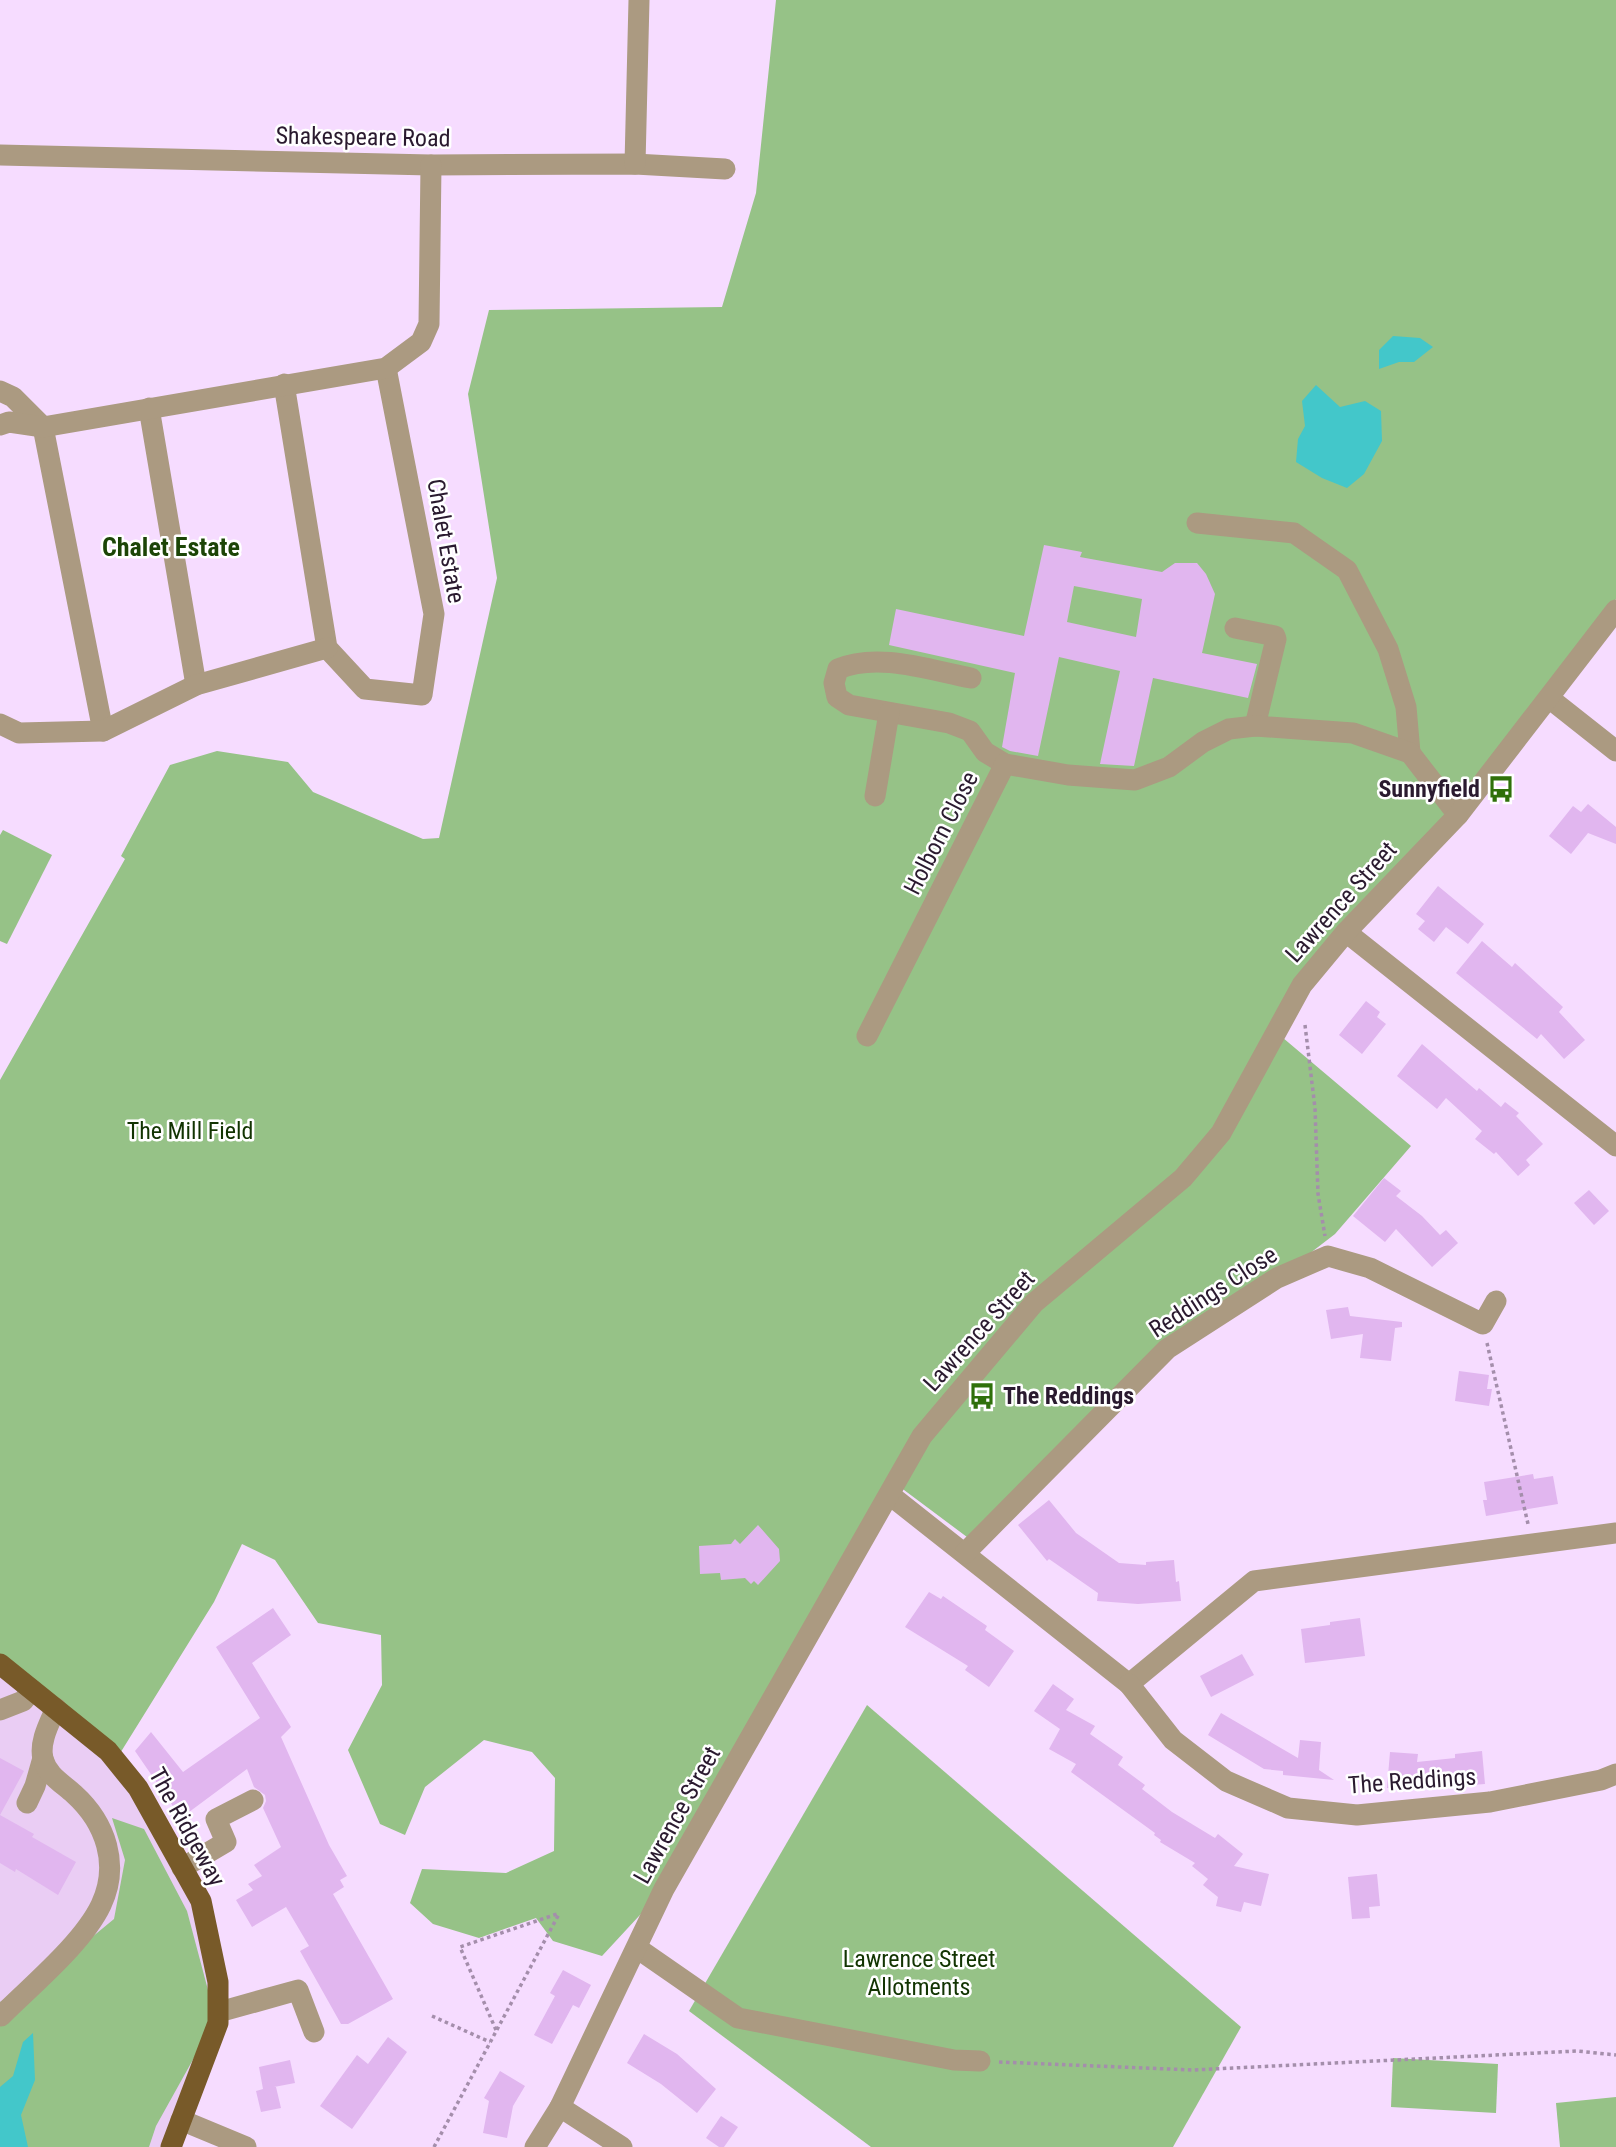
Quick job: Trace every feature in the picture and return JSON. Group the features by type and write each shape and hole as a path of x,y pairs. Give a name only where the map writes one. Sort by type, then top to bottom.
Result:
{"main road":[{"name":"The Ridgeway","path":"0,1664 108,1751 138,1788 201,1901 218,1982 218,2023 172,2147"}],"street":[{"path":"635,164 639,0"},
{"name":"Shakespeare Road","path":"0,155 431,165 635,164 725,169"},
{"path":"0,425 9,422 43,427 386,368 421,342 429,324 431,165"},
{"name":"Chalet Estate","path":"327,648 365,689 422,695 435,614 386,368"},
{"path":"0,724 19,733 103,731 196,685 327,648 284,384"},
{"path":"0,391 13,397 43,427 103,731"},
{"path":"149,408 196,685"},
{"path":"1197,523 1294,533 1347,570 1388,649 1406,707 1410,753 1458,814"},
{"name":"Lawrence Street","path":"535,2147 560,2107 664,1889 922,1436 1034,1303 1183,1178 1221,1133 1301,985 1346,932 1458,814 1616,610"},
{"path":"1235,628 1275,636 1276,639 1255,726"},
{"path":"971,678 874,660 838,669 834,683 837,697 849,705 949,723 970,731 985,752 1005,764"},
{"path":"1549,698 1616,751"},
{"path":"875,796 889,713"},
{"name":"Holborn Close","path":"867,1036 1005,764 1068,775 1135,780 1169,767 1203,742 1229,729 1255,726 1353,733 1410,753"},
{"path":"1346,932 1616,1146"},
{"path":"1328,1256 1370,1268 1483,1324 1496,1301"},
{"name":"Reddings Close","path":"965,1553 1167,1349 1277,1278 1328,1256"},
{"name":"The Reddings","path":"890,1495 1129,1684 1173,1740 1226,1781 1288,1808 1357,1815 1490,1802 1601,1780 1616,1774"},
{"path":"1129,1684 1254,1581 1616,1533"},
{"path":"0,1710 23,1701 32,1690"},
{"path":"27,1803 35,1786 43,1758 45,1735 56,1708"},
{"path":"1,2016 66,1952 82,1932 100,1907 109,1876 108,1846 97,1823 75,1795 50,1774 43,1758"},
{"path":"182,1868 226,1842 216,1819 253,1800"},
{"path":"637,1948 738,2018 954,2060 980,2061"},
{"path":"219,2011 298,1990 314,2032"},
{"path":"560,2107 622,2147"},
{"path":"181,2120 246,2147"}],"path":[{"path":"1305,1025 1315,1108 1318,1194 1328,1256"},
{"path":"1483,1324 1532,1544"},
{"path":"434,2147 490,2042 496,2031 559,1913 460,1947 496,2031"},
{"path":"432,2017 490,2042"},
{"path":"980,2061 1192,2070 1577,2050 1616,2054"}],"shaded area":[{"path":"1393,336 1420,338 1433,347 1414,362 1399,362 1379,369 1379,350"},
{"path":"1316,385 1340,407 1365,401 1381,411 1382,441 1364,474 1347,488 1322,478 1296,462 1298,439 1305,426 1302,401"},
{"path":"0,1664 108,1751 201,1901 218,1982 171,2147 0,2147"},
{"path":"33,2033 35,2080 21,2115 28,2147 0,2147 0,2087 13,2076 23,2042"}],"green space":[{"name":"The Mill Field","path":"776,0 1616,0 1616,599 1549,698 1346,932 1276,1032 1411,1146 1335,1234 1283,1274 1164,1352 967,1537 896,1484 664,1889 602,1956 553,1941 536,1918 479,1938 433,1924 410,1903 422,1869 506,1873 554,1851 555,1778 532,1752 484,1740 425,1787 405,1835 380,1824 348,1750 382,1685 381,1635 318,1623 275,1560 242,1544 214,1602 114,1763 0,1675 0,1080 125,859 121,856 170,765 217,751 288,762 313,792 423,839 439,838 497,578 468,394 489,310 722,307 756,193"},
{"path":"3,830 52,855 7,944 0,941 0,835"},
{"name":"Lawrence Street Allotments","path":"867,1705 1241,2027 1173,2147 871,2147 689,2011"},
{"path":"112,1818 144,1829 187,1911 208,1990 210,2029 156,2126 149,2147 0,2147 0,2002 63,1961 114,1919 125,1860"},
{"path":"1393,2058 1498,2064 1496,2113 1391,2107"},
{"path":"1616,2097 1616,2147 1560,2147 1556,2103"}],"building":[{"path":"1044,545 1082,552 1080,557 1162,572 1175,563 1197,563 1206,574 1215,594 1202,653 1257,664 1248,698 1153,678 1134,766 1100,764 1120,671 1059,657 1038,756 1002,747 1015,673 889,645 896,609 1024,636","holes":["1074,586 1142,599 1136,637 1067,622"]},
{"path":"1588,804 1616,827 1616,844 1588,833 1571,854 1549,836 1573,806 1581,812"},
{"path":"1438,886 1484,924 1468,944 1446,927 1434,942 1418,929 1425,921 1416,914"},
{"path":"1482,941 1512,967 1515,963 1563,1007 1559,1012 1585,1040 1564,1059 1541,1034 1537,1039 1456,973"},
{"path":"1366,1001 1380,1012 1377,1017 1386,1024 1362,1054 1339,1035"},
{"path":"1422,1044 1477,1091 1479,1088 1501,1107 1505,1102 1519,1113 1516,1116 1543,1144 1526,1160 1530,1165 1518,1176 1496,1152 1494,1154 1475,1139 1482,1131 1446,1098 1437,1109 1397,1076"},
{"path":"1384,1178 1401,1191 1396,1196 1422,1216 1440,1235 1446,1230 1458,1243 1432,1267 1396,1229 1385,1242 1353,1216"},
{"path":"1589,1190 1609,1211 1594,1225 1574,1203"},
{"path":"1348,1307 1350,1316 1402,1322 1402,1327 1395,1328 1391,1361 1360,1358 1363,1334 1331,1339 1326,1310"},
{"path":"1459,1371 1489,1375 1487,1389 1492,1389 1489,1406 1455,1401"},
{"path":"1533,1474 1534,1479 1553,1476 1558,1504 1486,1516 1484,1482"},
{"path":"1049,1500 1076,1533 1119,1563 1146,1565 1146,1562 1174,1560 1181,1601 1138,1604 1097,1601 1098,1593 1049,1559 1047,1561 1018,1525"},
{"path":"758,1525 779,1549 780,1561 758,1585 754,1581 751,1584 745,1578 721,1580 720,1573 700,1574 699,1546 731,1544 735,1539 740,1544"},
{"path":"929,1592 941,1599 943,1596 987,1626 985,1630 1014,1651 989,1687 965,1670 968,1666 905,1627"},
{"path":"273,1608 291,1635 252,1663 291,1727 281,1737 329,1845 347,1876 340,1880 344,1887 333,1894 393,1999 348,2024 341,2024 300,1951 309,1946 286,1907 252,1927 236,1900 253,1890 248,1884 262,1876 254,1865 281,1847 263,1808 265,1795 254,1787 247,1769 181,1818 135,1751 151,1732 183,1772 260,1718 216,1647"},
{"path":"1360,1618 1365,1656 1305,1663 1301,1629"},
{"path":"1242,1654 1254,1675 1211,1697 1200,1676"},
{"path":"1053,1684 1074,1699 1066,1710 1095,1726 1090,1734 1123,1757 1118,1765 1145,1785 1142,1789 1172,1812 1215,1838 1218,1834 1243,1854 1234,1866 1269,1874 1261,1906 1244,1902 1241,1912 1216,1906 1218,1897 1203,1885 1208,1879 1192,1866 1195,1863 1160,1842 1155,1833 1071,1772 1076,1764 1049,1749 1060,1729 1034,1711"},
{"path":"1221,1713 1298,1758 1300,1740 1321,1742 1319,1770 1334,1780 1283,1775 1283,1771 1264,1769 1208,1735"},
{"path":"1482,1751 1485,1784 1409,1790 1387,1788 1390,1752 1418,1754 1417,1762 1455,1758 1455,1754"},
{"path":"0,1758 24,1771 0,1815"},
{"path":"0,1815 76,1862 58,1895 16,1869 15,1872 0,1863"},
{"path":"1377,1874 1380,1906 1369,1907 1370,1918 1352,1919 1348,1877"},
{"path":"563,1970 591,1985 579,2008 573,2005 552,2044 534,2035 555,1996 550,1993"},
{"path":"644,2034 677,2054 716,2089 697,2113 661,2084 627,2063"},
{"path":"388,2037 407,2052 352,2129 320,2106 357,2055 368,2064"},
{"path":"290,2060 295,2083 274,2087 281,2108 261,2112 256,2091 263,2089 259,2067"},
{"path":"500,2071 525,2086 513,2106 507,2138 483,2133 489,2101 484,2098"},
{"path":"721,2116 738,2127 724,2147 719,2147 706,2138"}],"place":[{"name":"Sunnyfield","path":"1501,789"},
{"name":"The Reddings","path":"982,1396"}],"district":[{"name":"Chalet Estate","path":"171,547"}]}
